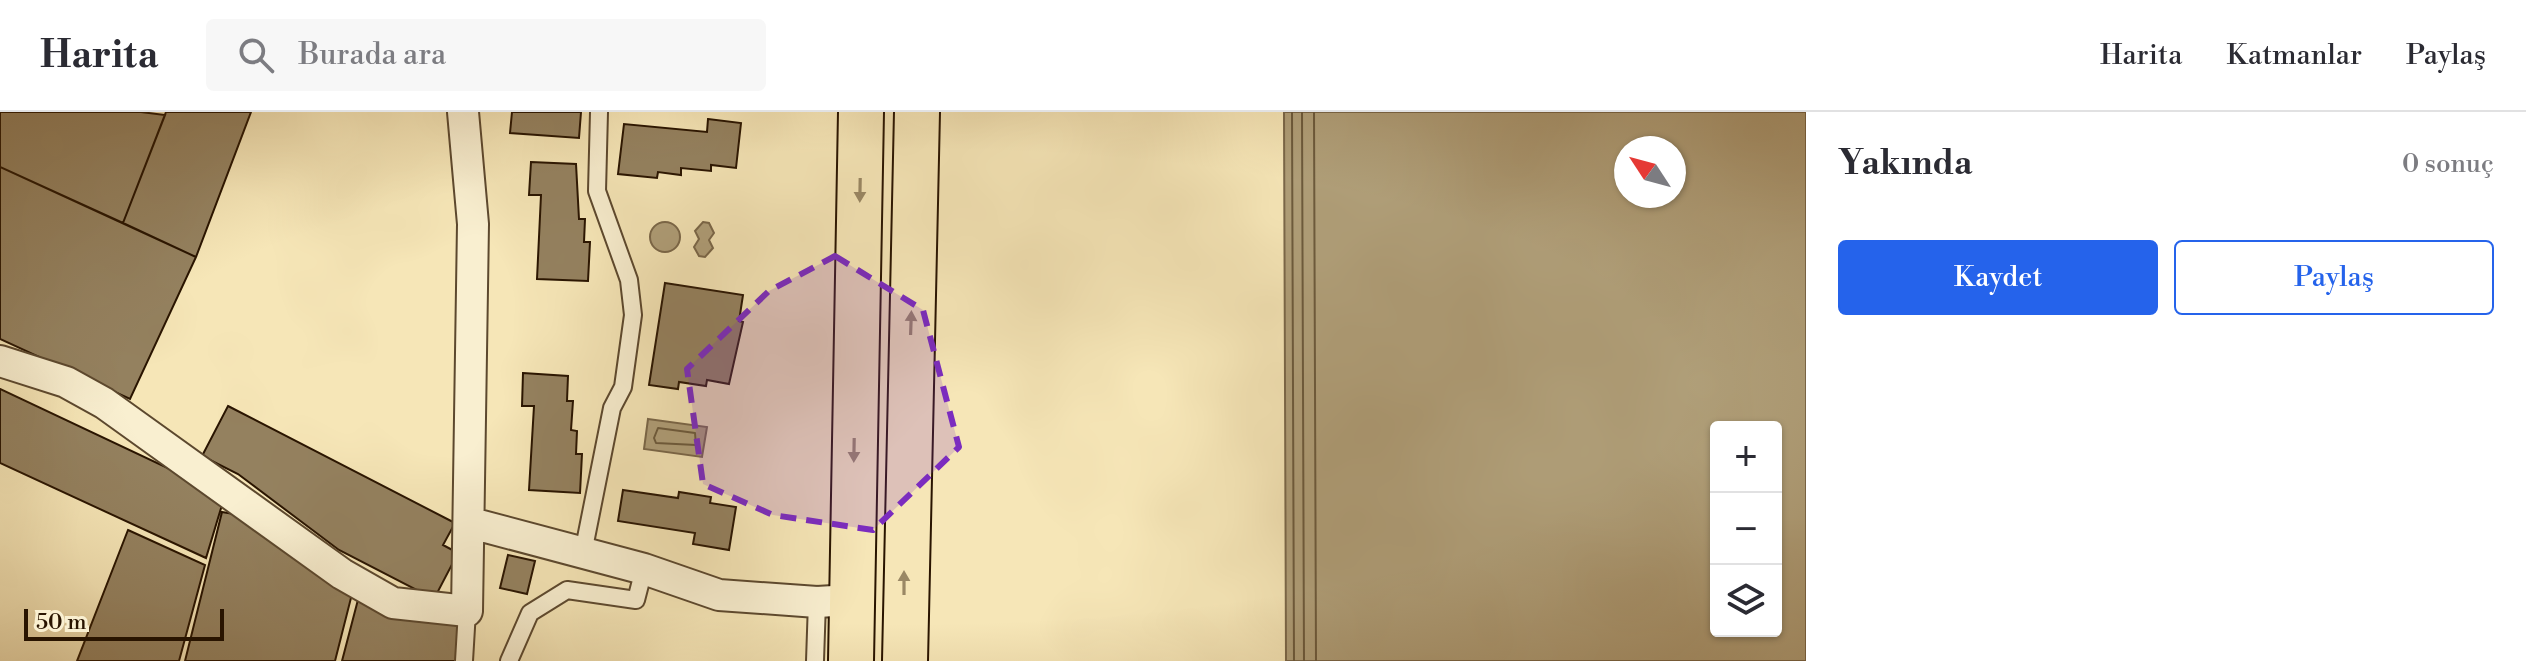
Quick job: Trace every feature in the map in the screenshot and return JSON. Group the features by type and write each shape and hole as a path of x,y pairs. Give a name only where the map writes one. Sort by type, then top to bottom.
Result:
{"highway":[{"path":"851,661 834,601 861,112"},
{"path":"905,661 904,581 917,112"}],"street":[{"path":"0,361 66,382 104,403 342,574 393,603 467,611 471,523 473,224 463,112"},
{"path":"471,523 644,569 719,595 767,591 834,601"}],"lane":[{"path":"583,553 612,408 623,387 633,315 629,280 597,191 599,112"},
{"path":"509,661 530,613 567,590 636,600 644,569"},
{"path":"815,661 834,601"},
{"path":"464,661 467,611"}],"highlighted area":[{"path":"835,256 923,310 959,447 873,530 773,515 703,484 687,369 769,291"}],"water":[{"path":"1284,112 1806,112 1806,661 1286,661"},
{"path":"665,222 676,226 680,237 676,248 665,252 654,248 650,237 654,226"},
{"path":"703,222 709,223 714,233 709,240 713,248 705,257 699,256 694,247 699,239 695,231"},
{"path":"648,419 707,427 702,457 644,449"}],"building":[{"path":"0,112 141,112 165,115 123,223 0,167"},
{"path":"166,112 251,112 196,257 123,223"},
{"path":"512,112 581,112 579,138 510,133"},
{"path":"708,119 741,123 736,168 711,165 711,171 681,168 681,175 658,172 657,178 618,174 624,124 707,132"},
{"path":"531,162 576,164 579,219 585,219 584,242 590,242 588,281 537,279 541,195 529,195"},
{"path":"0,167 196,257 130,399 0,339"},
{"path":"665,283 743,295 739,321 743,322 729,384 707,380 706,386 679,382 678,389 649,385"},
{"path":"523,373 568,376 567,401 573,401 571,430 577,431 576,454 582,454 580,493 529,490 534,406 522,406"},
{"path":"0,389 225,495 206,558 0,463"},
{"path":"228,406 455,523 443,545 458,553 434,599 339,550 238,474 202,456"},
{"path":"623,490 678,498 679,492 711,497 710,503 736,507 729,550 693,544 695,533 618,521"},
{"path":"222,512 258,518 353,590 335,661 185,661"},
{"path":"128,530 205,565 179,661 77,661"},
{"path":"508,555 535,561 527,594 500,588"},
{"path":"360,592 463,625 456,661 342,661"}]}
